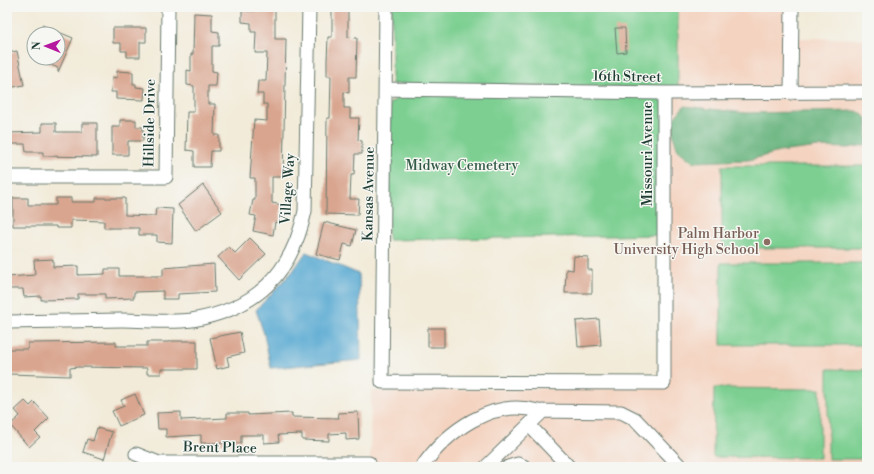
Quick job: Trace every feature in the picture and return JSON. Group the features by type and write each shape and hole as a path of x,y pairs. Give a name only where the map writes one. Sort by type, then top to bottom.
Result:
{"street":[{"name":"Hillside Drive","path":"7,177 166,177 168,7"},
{"name":"Village Way","path":"7,322 191,320 224,312 263,290 275,278 287,263 301,232 305,211 309,7"},
{"name":"Kansas Avenue","path":"386,7 387,89 382,382 664,383"},
{"path":"791,93 792,7"},
{"name":"16th Street","path":"387,89 664,93 867,92"},
{"name":"Missouri Avenue","path":"664,93 664,383"},
{"path":"422,467 434,450 455,431 480,417 501,410 524,407 543,411 621,412 635,419 681,467"},
{"path":"486,467 543,411"},
{"path":"529,425 569,467"},
{"name":"Brent Place","path":"136,454 159,463 305,466 369,463"},
{"path":"508,467 518,464 525,467"}],"shaded area":[{"path":"678,7 786,7 786,88 678,88"},
{"path":"797,38 867,39 867,88 797,88"},
{"name":"Palm Harbor University High School","path":"668,96 867,97 867,467 370,467 371,391 668,387"}],"green space":[{"path":"392,7 678,7 678,88 392,84"},
{"name":"Midway Cemetery","path":"406,93 664,97 664,235 388,240 390,103"},
{"path":"684,106 746,113 857,111 867,118 867,141 865,145 848,148 819,147 779,152 749,160 693,162 678,150 673,136 674,118"},
{"path":"722,166 867,166 867,248 722,248"},
{"path":"721,263 867,263 867,345 721,345"},
{"path":"828,369 867,370 867,459 828,459"},
{"path":"714,388 820,389 820,458 713,457"}],"water":[{"path":"306,252 359,274 361,360 271,368 264,334 256,310 293,271"}],"building":[{"path":"255,7 275,7 275,39 286,39 283,177 272,177 272,203 282,205 279,223 275,222 273,235 253,231 256,216 250,215 253,200 255,200 255,178 250,178 254,120 267,121 267,104 263,104 263,94 257,94 258,81 266,81 267,53 255,53 256,32 251,32 251,23 242,22 242,11 255,11"},
{"path":"332,7 348,7 348,37 357,38 356,77 349,77 349,93 344,92 344,108 350,108 350,118 359,118 358,140 362,141 362,154 355,154 354,175 351,175 350,199 359,199 358,215 326,214 327,118 330,118 331,76 327,76 327,61 328,37 332,37"},
{"path":"194,13 212,14 212,31 219,32 219,46 212,46 212,71 217,72 216,86 208,86 208,104 215,104 214,135 219,135 219,151 211,151 210,167 194,167 194,151 186,150 187,112 194,112 194,86 187,85 187,70 191,71"},
{"path":"113,28 146,28 146,42 140,42 140,57 127,57 127,51 121,51 121,43 113,43"},
{"path":"615,28 625,28 626,52 617,53"},
{"path":"66,35 73,38 66,54"},
{"path":"17,51 24,85 9,88 7,77 7,53"},
{"path":"53,66 61,66 58,72 58,68"},
{"path":"117,71 133,72 133,84 136,84 136,87 145,88 144,100 116,99 116,92 111,92 112,77 117,78"},
{"path":"120,120 136,120 136,127 143,127 143,141 128,141 128,155 112,155 112,127 120,127"},
{"path":"42,123 56,123 56,132 82,132 82,123 97,123 97,157 43,156 43,152 26,152 25,144 7,144 7,133 42,132"},
{"path":"203,185 222,212 196,231 178,205"},
{"path":"13,198 28,198 28,205 56,205 56,198 71,198 71,202 96,202 96,198 125,198 125,215 155,216 156,208 173,209 172,243 157,242 157,235 139,235 139,228 104,228 104,221 71,220 71,228 56,228 56,226 13,226"},
{"path":"324,222 356,230 352,246 344,244 340,260 316,254"},
{"path":"250,238 266,254 239,280 218,257 229,247 235,253"},
{"path":"574,256 588,257 588,270 592,270 592,293 565,293 566,269 573,270"},
{"path":"53,259 53,267 78,266 78,275 105,274 105,269 119,269 119,276 163,276 163,268 214,264 215,292 178,294 178,299 163,299 163,291 134,292 134,298 105,299 105,294 78,294 78,299 41,300 41,296 24,297 23,289 7,289 7,277 35,275 34,260"},
{"path":"599,319 601,345 578,347 576,321"},
{"path":"428,328 444,328 444,347 428,347"},
{"path":"240,332 244,353 227,357 229,366 217,369 210,338"},
{"path":"197,341 197,369 161,369 161,374 147,374 147,368 78,367 70,368 70,376 9,374 9,349 28,349 28,343 116,342 116,346 147,346 147,342"},
{"path":"135,394 144,415 119,426 112,411 124,406 121,400"},
{"path":"25,401 30,406 34,402 49,418 35,432 40,437 29,447 10,425 20,416 15,410"},
{"path":"181,412 181,420 227,418 227,413 248,413 248,415 292,413 292,417 339,418 338,413 358,412 359,439 346,440 346,433 329,434 329,441 302,440 302,434 278,435 279,442 264,443 264,435 241,435 241,443 201,443 201,435 166,437 166,429 158,429 157,413"},
{"path":"97,428 112,432 104,459 83,452 87,439 93,441"}],"place":[{"name":"Palm Harbor University High School","path":"767,242"}]}
